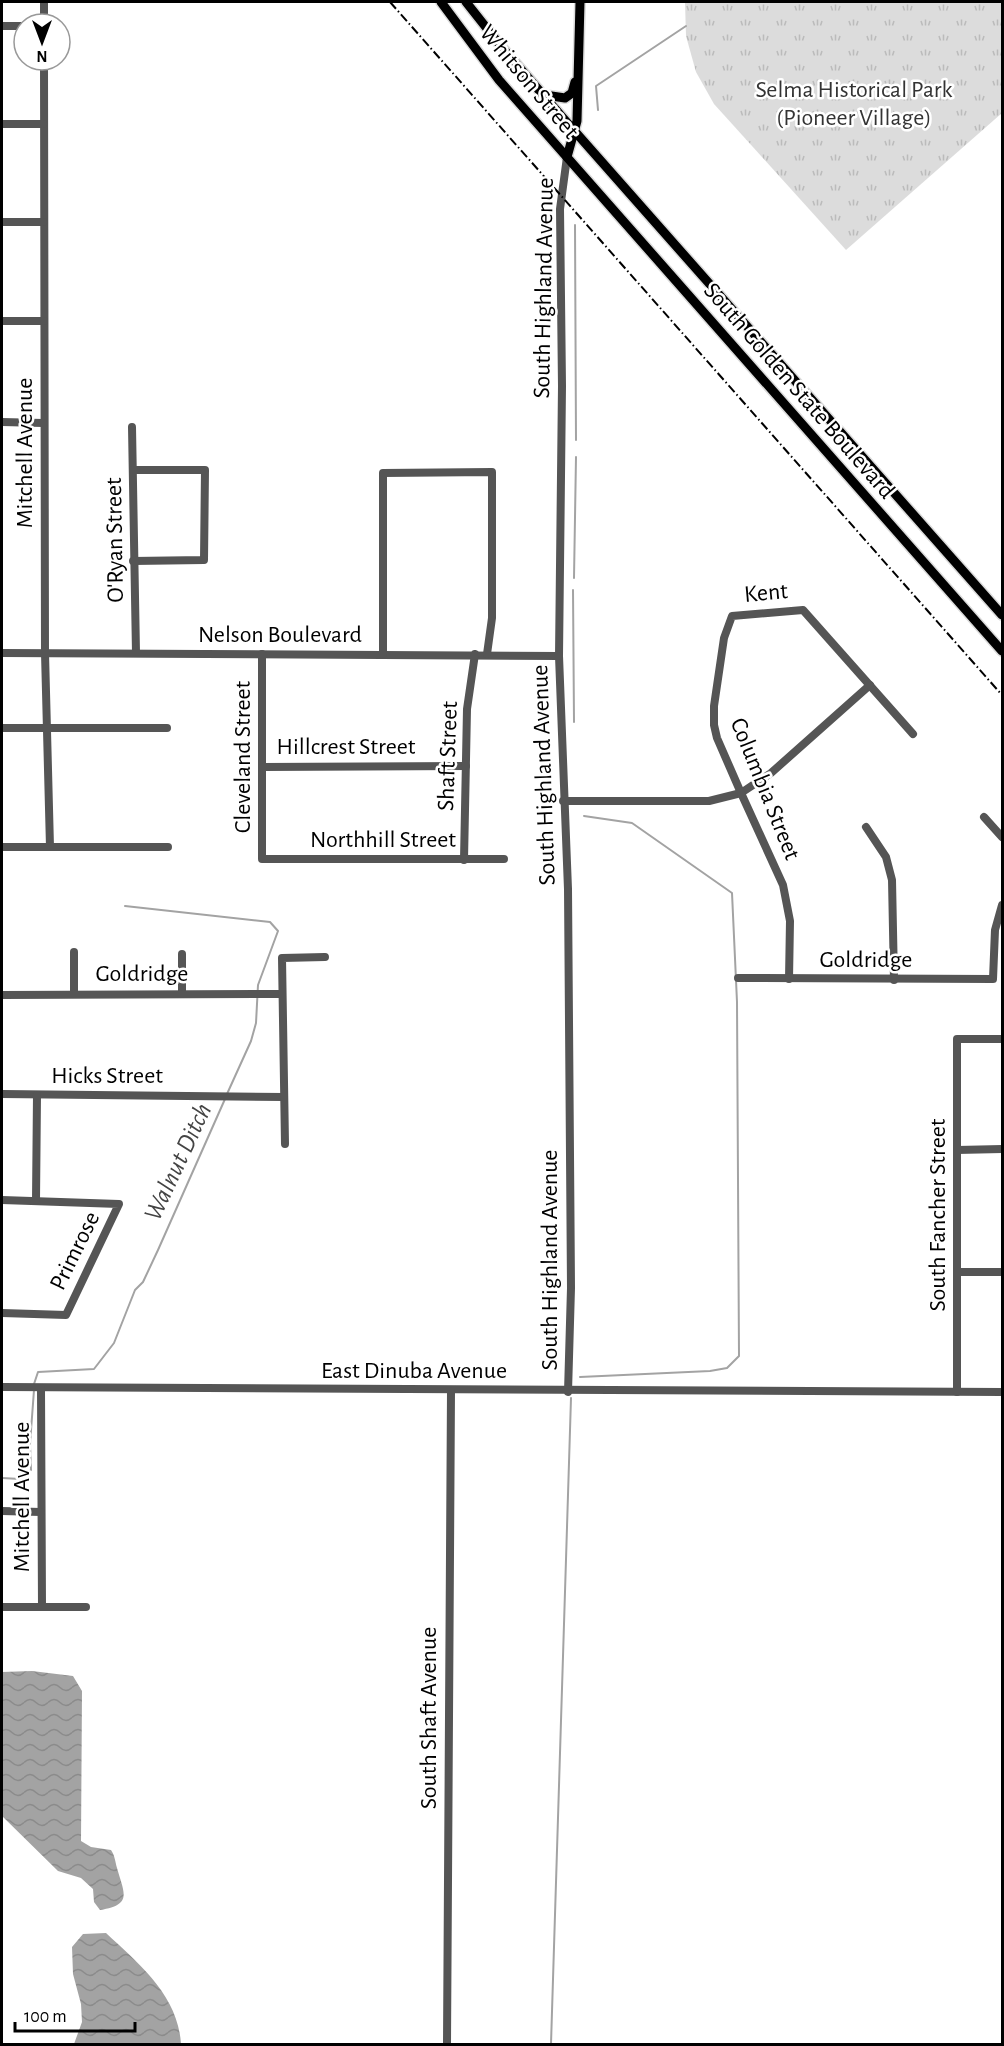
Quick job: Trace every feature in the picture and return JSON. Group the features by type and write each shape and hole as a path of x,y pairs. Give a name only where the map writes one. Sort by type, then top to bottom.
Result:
{"main road":[{"name":"Whitson Street","path":"440,2 479,56 567,157"},
{"name":"Whitson Street","path":"466,2 574,131"},
{"path":"567,157 578,120 580,2"},
{"path":"543,94 555,98 569,96 579,59"},
{"name":"South Golden State Boulevard","path":"574,131 1002,615"},
{"name":"South Golden State Boulevard","path":"567,157 1002,651"}],"street":[{"name":"Mitchell Avenue","path":"44,72 45,653 50,846"},
{"path":"2,124 43,124"},
{"name":"South Highland Avenue","path":"567,157 560,208 562,386 559,656 568,889 568,1392"},
{"path":"2,222 43,222"},
{"path":"2,321 44,321"},
{"path":"2,422 44,423"},
{"name":"O'Ryan Street","path":"132,427 136,653"},
{"path":"133,470 205,470 204,560 133,561"},
{"path":"383,654 383,473 492,472 492,618 487,654"},
{"name":"Kent","path":"732,616 803,610 870,685"},
{"name":"Columbia Street","path":"732,616 724,638 714,706 714,724 741,793 786,895 790,921 789,979"},
{"name":"Nelson Boulevard","path":"2,653 559,656"},
{"name":"Cleveland Street","path":"262,654 262,859"},
{"name":"Shaft Street","path":"464,860 467,709 475,654"},
{"path":"563,801 697,802 718,800 741,793 771,773 870,685 913,734"},
{"path":"2,728 167,728"},
{"name":"Hillcrest Street","path":"263,767 466,766"},
{"path":"984,817 1002,837"},
{"path":"866,826 886,857 892,880 894,980"},
{"path":"2,846 168,847"},
{"name":"Northhill Street","path":"262,859 504,859"},
{"name":"Goldridge","path":"738,978 993,979 995,930 1002,905"},
{"path":"74,952 74,994"},
{"path":"182,954 182,994"},
{"path":"285,1144 282,958 325,957"},
{"name":"Goldridge","path":"2,995 282,994"},
{"name":"South Fancher Street","path":"957,1392 957,1038 1002,1039"},
{"name":"Hicks Street","path":"2,1094 284,1097"},
{"path":"2,1200 36,1200 37,1095"},
{"path":"957,1150 1002,1149"},
{"name":"Primrose","path":"2,1313 66,1315 119,1204 36,1200"},
{"path":"957,1272 1002,1272"},
{"name":"East Dinuba Avenue","path":"2,1387 568,1392 1002,1392"},
{"name":"Mitchell Avenue","path":"41,1388 42,1607"},
{"name":"South Shaft Avenue","path":"447,2044 451,1391"},
{"path":"2,1511 41,1512"},
{"path":"2,1607 87,1607"}],"green space":[{"name":"Selma Historical Park (Pioneer Village)","path":"685,2 1002,2 1002,113 846,250 714,104 696,72 686,36"}],"water":[{"path":"32,1671 73,1676 82,1691 81,1841 91,1847 111,1850 113,1854 124,1896 118,1905 110,1908 100,1910 94,1902 93,1889 81,1878 58,1871 2,1816 2,1672"},
{"path":"106,1933 143,1969 165,1996 173,2010 181,2044 74,2044 82,2022 81,2004 73,1974 72,1947 83,1934"}],"waterway":[{"path":"598,110 596,86 686,26"},
{"path":"575,225 576,440"},
{"path":"574,578 576,457"},
{"path":"573,590 574,722"},
{"path":"580,1377 710,1371 727,1368 739,1356 737,1002 732,893 632,823 584,816"},
{"name":"Walnut Ditch","path":"125,906 270,922 278,931 258,985 256,1023 251,1041 227,1094"},
{"name":"Walnut Ditch","path":"34,1384 38,1372 94,1369 114,1343 135,1290 143,1282 225,1099"},
{"name":"Walnut Ditch","path":"2,1478 20,1479 31,1470 30,1444 34,1390"},
{"path":"551,2044 571,1398"}],"railway":[{"path":"390,2 1002,695"}]}
